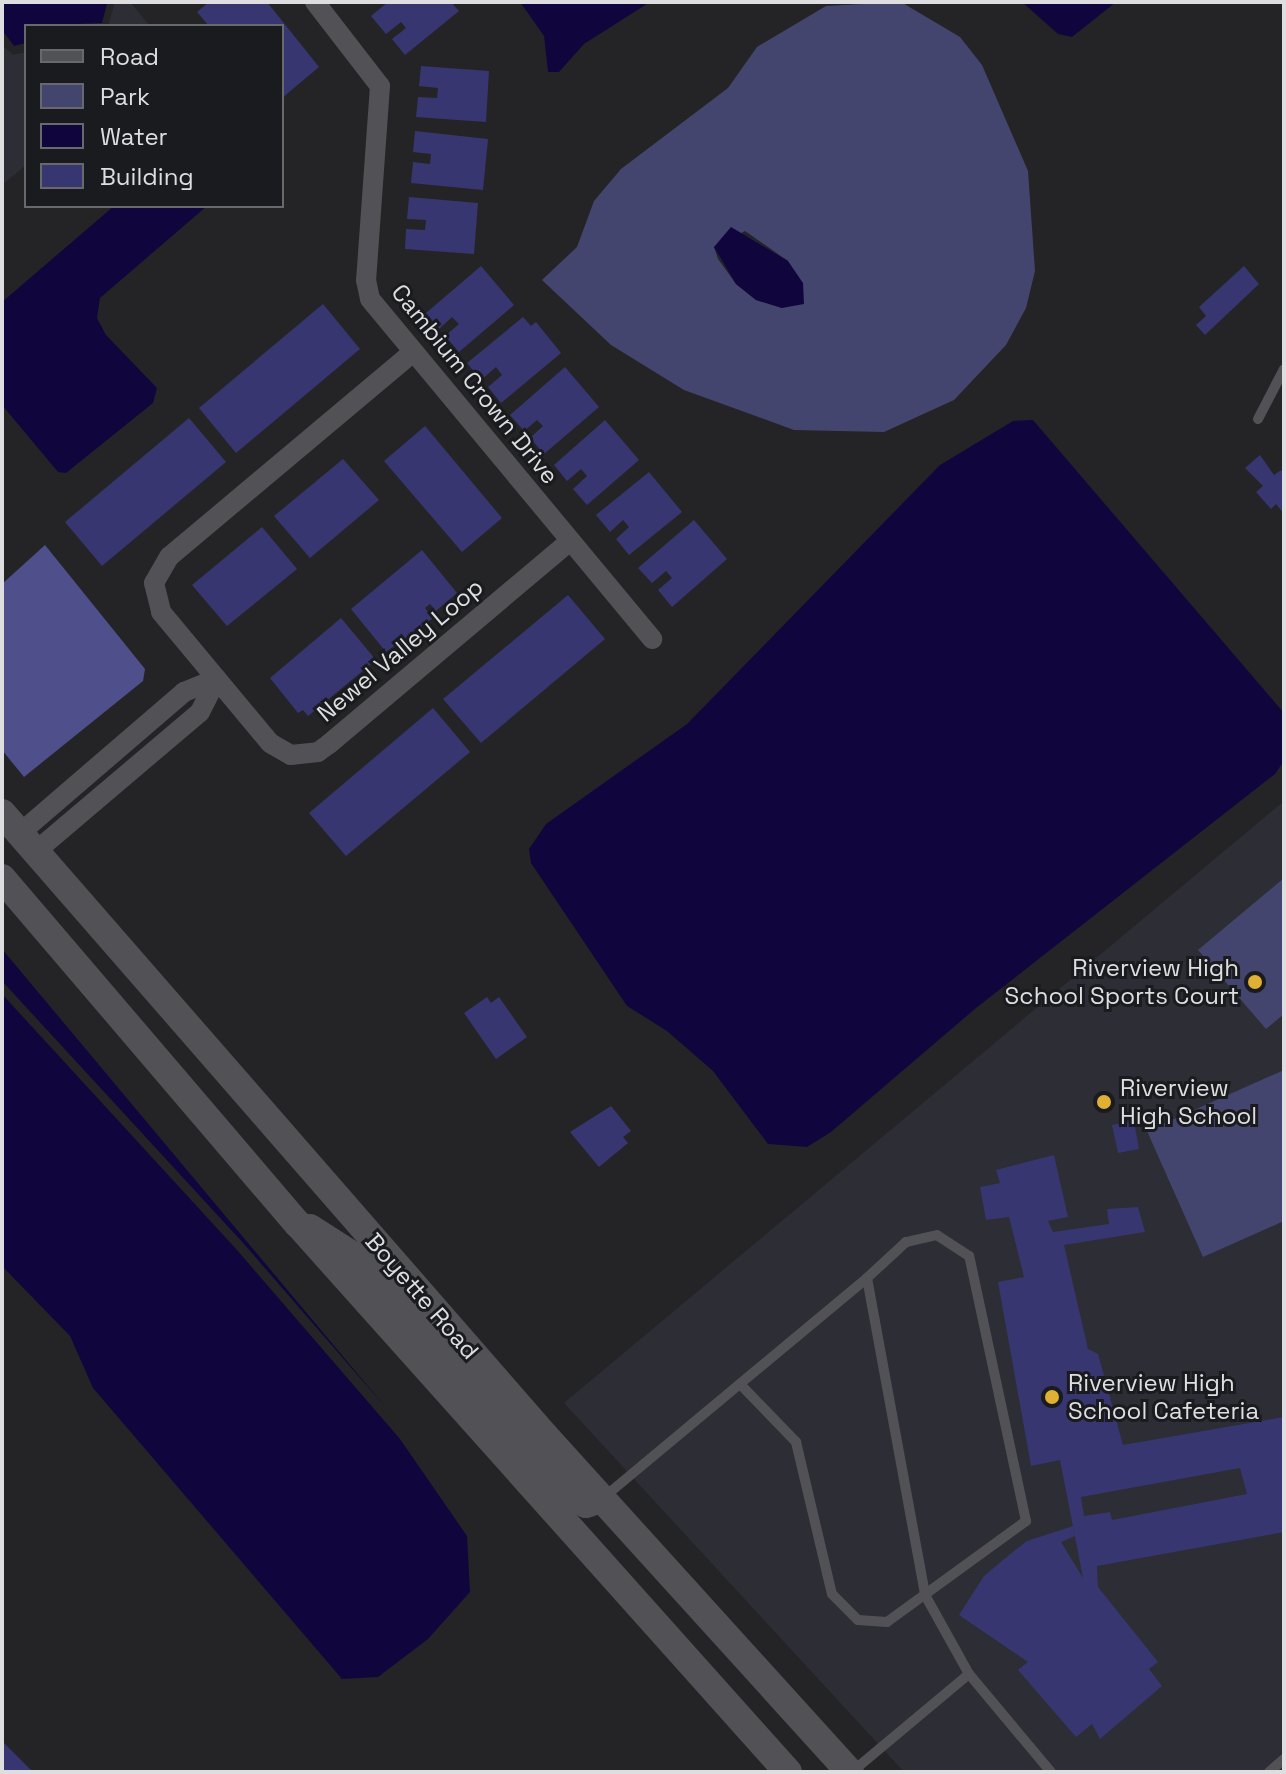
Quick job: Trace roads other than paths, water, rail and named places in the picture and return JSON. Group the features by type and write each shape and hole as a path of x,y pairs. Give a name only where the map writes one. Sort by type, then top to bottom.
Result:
{"main road":[{"name":"Boyette Road","path":"18,836 601,1499 851,1772"},
{"name":"Boyette Road","path":"2,878 298,1224 788,1772"},
{"path":"298,1224 321,1232 363,1262 571,1496 586,1504 601,1499"}],"street":[{"name":"Cambium Crown Drive","path":"315,2 380,86 367,290 412,353 652,639"},
{"name":"Newel Valley Loop","path":"412,353 159,570 154,583 161,612 217,679 280,751 291,755 318,752 570,541"},
{"path":"18,836 184,692 217,679"}],"lane":[{"path":"1258,419 1284,369"},
{"path":"601,1499 906,1242 937,1235 969,1256 1026,1521 887,1622 858,1620 832,1594 796,1442 740,1384"},
{"path":"867,1278 925,1595 969,1674 1051,1772"},
{"path":"851,1772 969,1674"},
{"path":"1269,1772 1284,1759"}],"water":[{"path":"2,2 107,4 102,23 24,24 24,44 14,46 2,30"},
{"path":"520,2 650,2 584,44 559,72 548,72 544,36"},
{"path":"1022,2 1116,2 1072,37 1058,34"},
{"path":"112,208 205,208 100,298 97,318 106,335 157,388 153,403 66,473 58,472 2,405 2,302"},
{"path":"731,227 788,261 803,283 804,304 782,308 756,300 736,284 714,247"},
{"path":"1033,420 1284,713 1284,761 1275,774 976,1008 831,1132 807,1147 768,1144 713,1071 667,1031 627,1006 531,863 529,849 546,824 687,724 940,465 1013,421"},
{"path":"2,949 387,1409 244,1244 2,981"},
{"path":"2,994 237,1250 400,1439 467,1536 470,1592 428,1639 378,1677 342,1679 93,1388 70,1336 2,1266"}],"place":[{"name":"Riverview High School Sports Court","path":"1255,982"},
{"name":"Riverview High School","path":"1104,1102"},
{"name":"Riverview High School Cafeteria","path":"1052,1397"}]}
